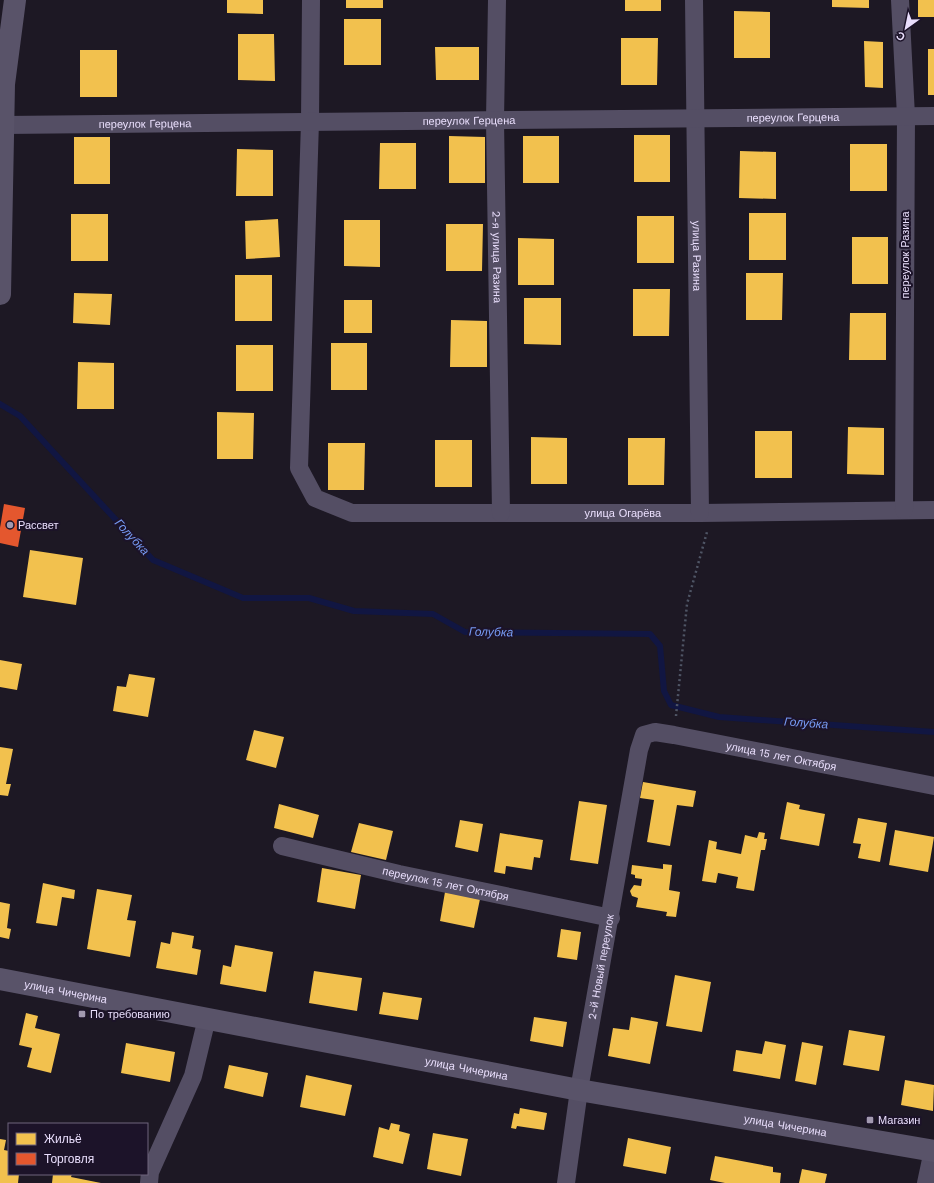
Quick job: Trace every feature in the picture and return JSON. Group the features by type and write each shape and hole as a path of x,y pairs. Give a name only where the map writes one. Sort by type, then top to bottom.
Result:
{"street":[{"path":"0,294 4,84 15,0"},
{"path":"310,0 310,122"},
{"name":"2-я улица Разина","path":"497,0 495,120 501,513"},
{"name":"улица Разина","path":"694,0 706,513"},
{"name":"переулок Разина","path":"900,0 906,116 904,510"},
{"name":"переулок Герцена","path":"4,125 934,116"},
{"name":"улица Огарёва","path":"310,122 299,468 315,498 352,513 706,513 934,510"},
{"name":"улица 15 лет Октября","path":"639,750 644,735 655,732 934,786"},
{"name":"2-й Новый переулок","path":"566,1183 579,1090 611,918 639,750"},
{"name":"переулок 15 лет Октября","path":"282,846 399,874 611,918"},
{"name":"улица Чичерина","path":"0,980 207,1018 579,1090 933,1151"},
{"path":"149,1183 150,1172 193,1076 207,1018"},
{"path":"926,1183 933,1151"}],"path":[{"path":"676,714 687,604 706,513"}],"building: Жильё":[{"path":"227,0 263,0 263,14 227,13"},
{"path":"346,0 383,0 383,8 346,8"},
{"path":"625,0 661,0 661,11 625,11"},
{"path":"832,0 869,0 869,8 832,7"},
{"path":"918,0 934,0 934,17 918,17"},
{"path":"734,11 770,12 770,58 734,58"},
{"path":"344,19 381,19 381,65 344,65"},
{"path":"238,34 274,34 275,81 238,80"},
{"path":"621,38 658,38 657,85 621,85"},
{"path":"864,41 883,42 883,88 865,87"},
{"path":"435,47 479,47 479,80 436,80"},
{"path":"928,49 934,49 934,95 928,95"},
{"path":"80,50 117,50 117,97 80,97"},
{"path":"634,135 670,135 670,182 634,182"},
{"path":"449,136 485,137 485,183 449,183"},
{"path":"523,136 559,136 559,183 523,183"},
{"path":"74,137 110,137 110,184 74,184"},
{"path":"380,143 416,143 416,189 379,189"},
{"path":"850,144 887,144 887,191 850,191"},
{"path":"237,149 273,150 273,196 236,196"},
{"path":"740,151 776,152 776,199 739,198"},
{"path":"749,213 786,213 786,260 749,260"},
{"path":"71,214 108,214 108,261 71,261"},
{"path":"637,216 674,216 674,263 637,263"},
{"path":"278,219 280,257 246,259 245,221"},
{"path":"344,220 380,220 380,267 344,266"},
{"path":"446,224 483,224 482,271 446,271"},
{"path":"852,237 888,237 888,284 852,284"},
{"path":"518,238 554,239 554,285 518,285"},
{"path":"746,273 783,273 782,320 746,320"},
{"path":"235,275 272,275 272,321 235,321"},
{"path":"633,289 670,289 669,336 633,336"},
{"path":"74,293 112,294 110,325 73,323"},
{"path":"524,298 561,298 561,345 524,344"},
{"path":"344,300 372,300 372,333 344,333"},
{"path":"850,313 886,313 886,360 849,360"},
{"path":"451,320 487,321 487,367 450,367"},
{"path":"331,343 367,343 367,390 331,390"},
{"path":"236,345 273,345 273,391 236,391"},
{"path":"78,362 114,363 114,409 77,409"},
{"path":"217,412 254,413 253,459 217,459"},
{"path":"848,427 884,428 884,475 847,474"},
{"path":"755,431 792,431 792,478 755,478"},
{"path":"531,437 567,438 567,484 531,484"},
{"path":"628,438 665,438 664,485 628,485"},
{"path":"435,440 472,440 472,487 435,487"},
{"path":"328,443 365,443 364,490 328,490"},
{"path":"30,550 83,558 76,605 23,597"},
{"path":"0,660 22,664 17,690 0,687"},
{"path":"129,674 155,678 148,717 113,711 117,686 126,687"},
{"path":"254,730 284,737 276,768 246,760"},
{"path":"0,747 13,749 6,784 11,784 8,796 0,795"},
{"path":"643,782 696,791 693,807 677,805 670,846 647,842 654,800 640,798"},
{"path":"579,801 607,805 598,864 570,860"},
{"path":"787,802 800,805 799,809 825,814 819,846 780,839"},
{"path":"279,804 319,815 313,838 274,828"},
{"path":"858,818 887,823 880,862 858,858 861,844 853,843"},
{"path":"460,820 483,824 478,852 455,847"},
{"path":"359,823 393,831 386,860 351,852"},
{"path":"895,830 934,837 928,872 889,865"},
{"path":"759,832 765,833 764,839 767,839 765,850 761,850 754,891 736,888 738,877 718,873 716,883 702,881 709,840 717,842 716,849 741,854 745,835 757,838"},
{"path":"500,833 543,840 540,858 534,857 532,870 506,866 505,874 494,872"},
{"path":"663,864 672,865 669,890 680,892 676,917 666,916 667,912 636,907 638,898 632,896 630,891 634,885 641,886 642,879 635,878 635,875 631,874 632,865 663,869"},
{"path":"322,868 361,875 355,909 317,902"},
{"path":"43,883 75,890 74,899 62,897 57,926 36,923"},
{"path":"97,889 132,895 127,920 136,921 130,957 87,949"},
{"path":"445,892 480,899 474,928 440,921"},
{"path":"0,902 10,904 7,928 11,929 9,939 0,937"},
{"path":"561,929 581,932 577,960 557,957"},
{"path":"172,932 194,936 192,948 201,950 197,975 156,968 161,942 170,944"},
{"path":"235,945 273,952 266,992 220,984 223,965 231,967"},
{"path":"314,971 362,978 357,1011 309,1003"},
{"path":"675,975 711,982 702,1032 666,1026"},
{"path":"383,992 422,998 418,1020 379,1014"},
{"path":"26,1013 38,1016 35,1028 60,1034 51,1073 27,1067 32,1048 19,1045"},
{"path":"534,1017 567,1022 563,1047 530,1041"},
{"path":"631,1017 658,1022 650,1064 608,1056 613,1028 629,1030"},
{"path":"849,1030 885,1036 879,1071 843,1065"},
{"path":"765,1041 786,1045 780,1079 733,1071 736,1050 762,1054"},
{"path":"802,1042 823,1046 816,1085 795,1081"},
{"path":"126,1043 175,1052 170,1082 121,1073"},
{"path":"229,1065 268,1073 263,1097 224,1088"},
{"path":"306,1075 352,1085 345,1116 300,1107"},
{"path":"905,1080 934,1085 933,1111 901,1105"},
{"path":"520,1108 547,1113 544,1130 517,1126 516,1129 511,1128 514,1113 519,1114"},
{"path":"391,1123 400,1125 399,1131 410,1134 403,1164 373,1157 379,1127 389,1130"},
{"path":"433,1133 468,1139 461,1176 427,1169"},
{"path":"628,1138 671,1147 666,1174 623,1166"},
{"path":"0,1139 6,1140 4,1150 8,1151 8,1175 19,1175 18,1183 0,1183"},
{"path":"715,1156 773,1167 773,1172 781,1173 780,1183 725,1183 710,1180"},
{"path":"802,1169 827,1174 825,1183 799,1183"},
{"path":"53,1175 72,1175 71,1177 101,1183 52,1183"}],"building: Торговля":[{"path":"4,504 25,508 18,547 0,543 0,528"}],"waterway":[{"name":"Голубка","path":"0,404 20,416 153,560 243,598 309,598 354,611 433,614 465,632 650,634 660,646 664,691 671,705 719,717 934,732"}],"place":[{"name":"Рассвет","path":"10,525"},
{"name":"По требованию","path":"82,1014"},
{"name":"Магазин","path":"870,1120"}]}
